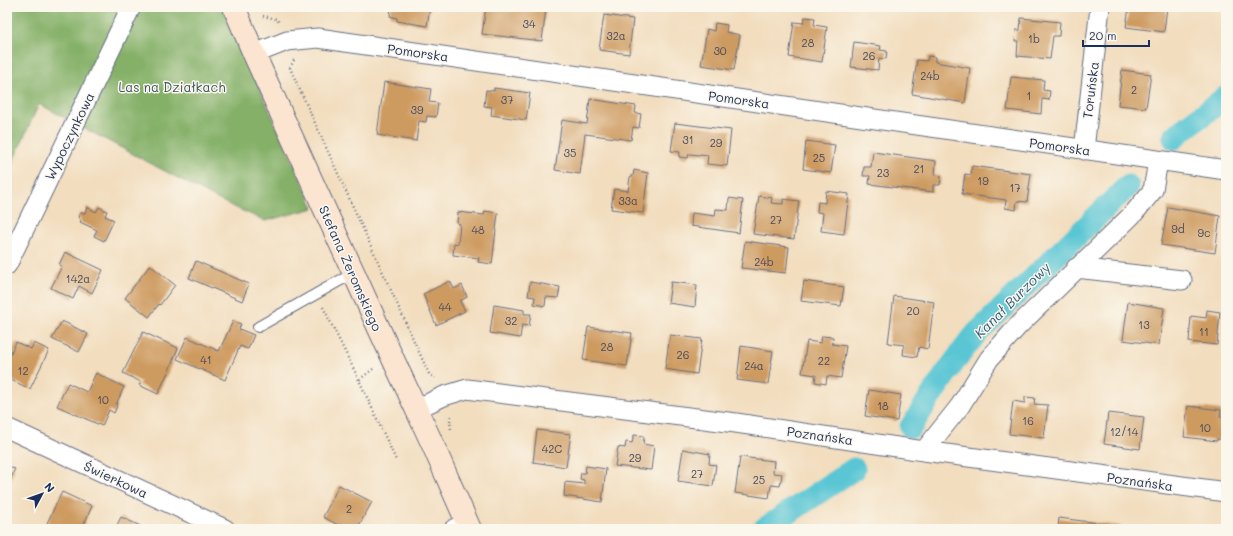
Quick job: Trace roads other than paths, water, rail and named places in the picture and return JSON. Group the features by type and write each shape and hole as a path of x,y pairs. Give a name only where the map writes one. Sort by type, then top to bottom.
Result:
{"street":[{"name":"Wypoczynkowa","path":"7,265 131,7"},
{"name":"Stefana Żeromskiego","path":"234,7 254,54 416,408 464,527"},
{"name":"Toruńska","path":"1084,150 1100,7"},
{"name":"Pomorska","path":"254,54 288,41 318,38 1226,170"},
{"path":"924,451 960,406 989,359 1017,327 1134,213 1153,190 1158,160"},
{"path":"1076,268 1182,280"},
{"name":"Poznańska","path":"416,408 444,396 468,389 736,423 924,451 1226,492"},
{"name":"Świerkowa","path":"7,428 225,529"}],"lane":[{"path":"258,327 354,274"}],"waterway":[{"name":"Kanał Burzowy","path":"1174,138 1226,97"},
{"name":"Kanał Burzowy","path":"911,427 942,379 976,334 1128,186"},
{"name":"Kanał Burzowy","path":"764,529 854,469"}],"park label":[{"name":"Las na Działkach","path":"172,86"}]}
